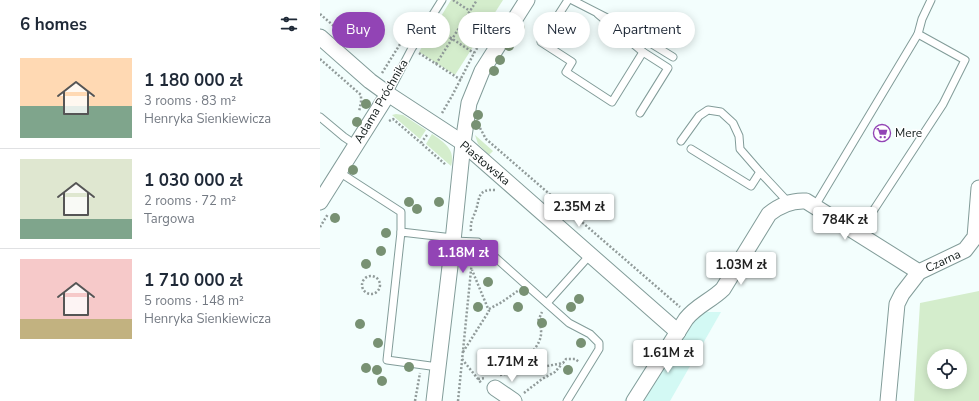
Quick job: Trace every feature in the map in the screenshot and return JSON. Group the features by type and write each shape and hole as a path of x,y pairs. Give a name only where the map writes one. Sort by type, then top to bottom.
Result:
{"street":[{"path":"434,401 463,143 469,103 479,77 486,64 527,0"},
{"name":"Piastowska","path":"320,37 370,81 463,143 678,332"},
{"name":"Adama Próchnika","path":"320,202 388,94"},
{"name":"Czarna","path":"888,401 897,304 902,294 919,272 965,250 971,245 975,237 979,188"},
{"path":"634,401 690,314 723,289 769,214 788,202 798,200 806,201 919,272"},
{"path":"490,383 518,399"}],"lane":[{"name":"Adama Próchnika","path":"434,12 442,0"},
{"path":"568,0 541,42 572,62 566,72 612,102 643,52"},
{"path":"572,0 598,14"},
{"path":"815,206 918,34 922,19 931,0"},
{"path":"858,234 943,104 965,60 918,34"},
{"name":"Adama Próchnika","path":"388,94 412,48"},
{"path":"638,48 668,68 640,113"},
{"path":"658,48 673,57"},
{"path":"681,141 699,116 708,110 721,112 733,123 738,136 740,149 788,202"},
{"path":"320,117 356,145"},
{"path":"691,149 751,186 760,172"},
{"path":"339,172 401,212 401,232 387,360 438,367"},
{"path":"401,232 473,241 480,244 569,323 590,334 599,343 599,349 567,401"},
{"path":"548,303 590,255"}],"path":[{"path":"453,0 470,11"},
{"path":"436,64 477,0"},
{"path":"320,14 332,24"},
{"path":"452,39 474,53"},
{"path":"412,48 460,80"},
{"path":"320,59 361,95 358,115"},
{"path":"378,69 394,80"},
{"path":"393,119 448,166"},
{"path":"479,127 486,139 651,283 681,308 686,304"},
{"path":"421,143 429,132"},
{"path":"458,401 472,268 473,241 470,225 476,210"},
{"path":"462,352 489,311 472,268"},
{"path":"374,276 379,280 380,286 377,291 372,294 364,291 362,285 366,277 374,276"},
{"path":"489,309 502,302 521,288"},
{"path":"510,372 524,361 539,344 541,331 538,321 548,303"},
{"path":"462,359 478,379 490,383 563,363 566,359 575,359 588,368"},
{"path":"518,399 532,387 555,372 562,364"},
{"path":"415,401 421,365"},
{"path":"478,379 490,383"}],"shaded area":[{"path":"704,312 721,312 670,401 624,401 667,333 679,339 692,320"}],"green space":[{"path":"451,0 503,0 495,12 458,12 458,48 472,48 455,75 419,52 421,48 450,48 450,12 444,12"},
{"path":"392,115 403,115 426,130 420,139"},
{"path":"432,134 445,143 448,147 452,155 451,166 426,144"},
{"path":"475,135 493,151 489,155 478,144"},
{"path":"979,291 979,401 914,401 920,303"}],"place":[{"name":"Mere","path":"882,133"}]}
